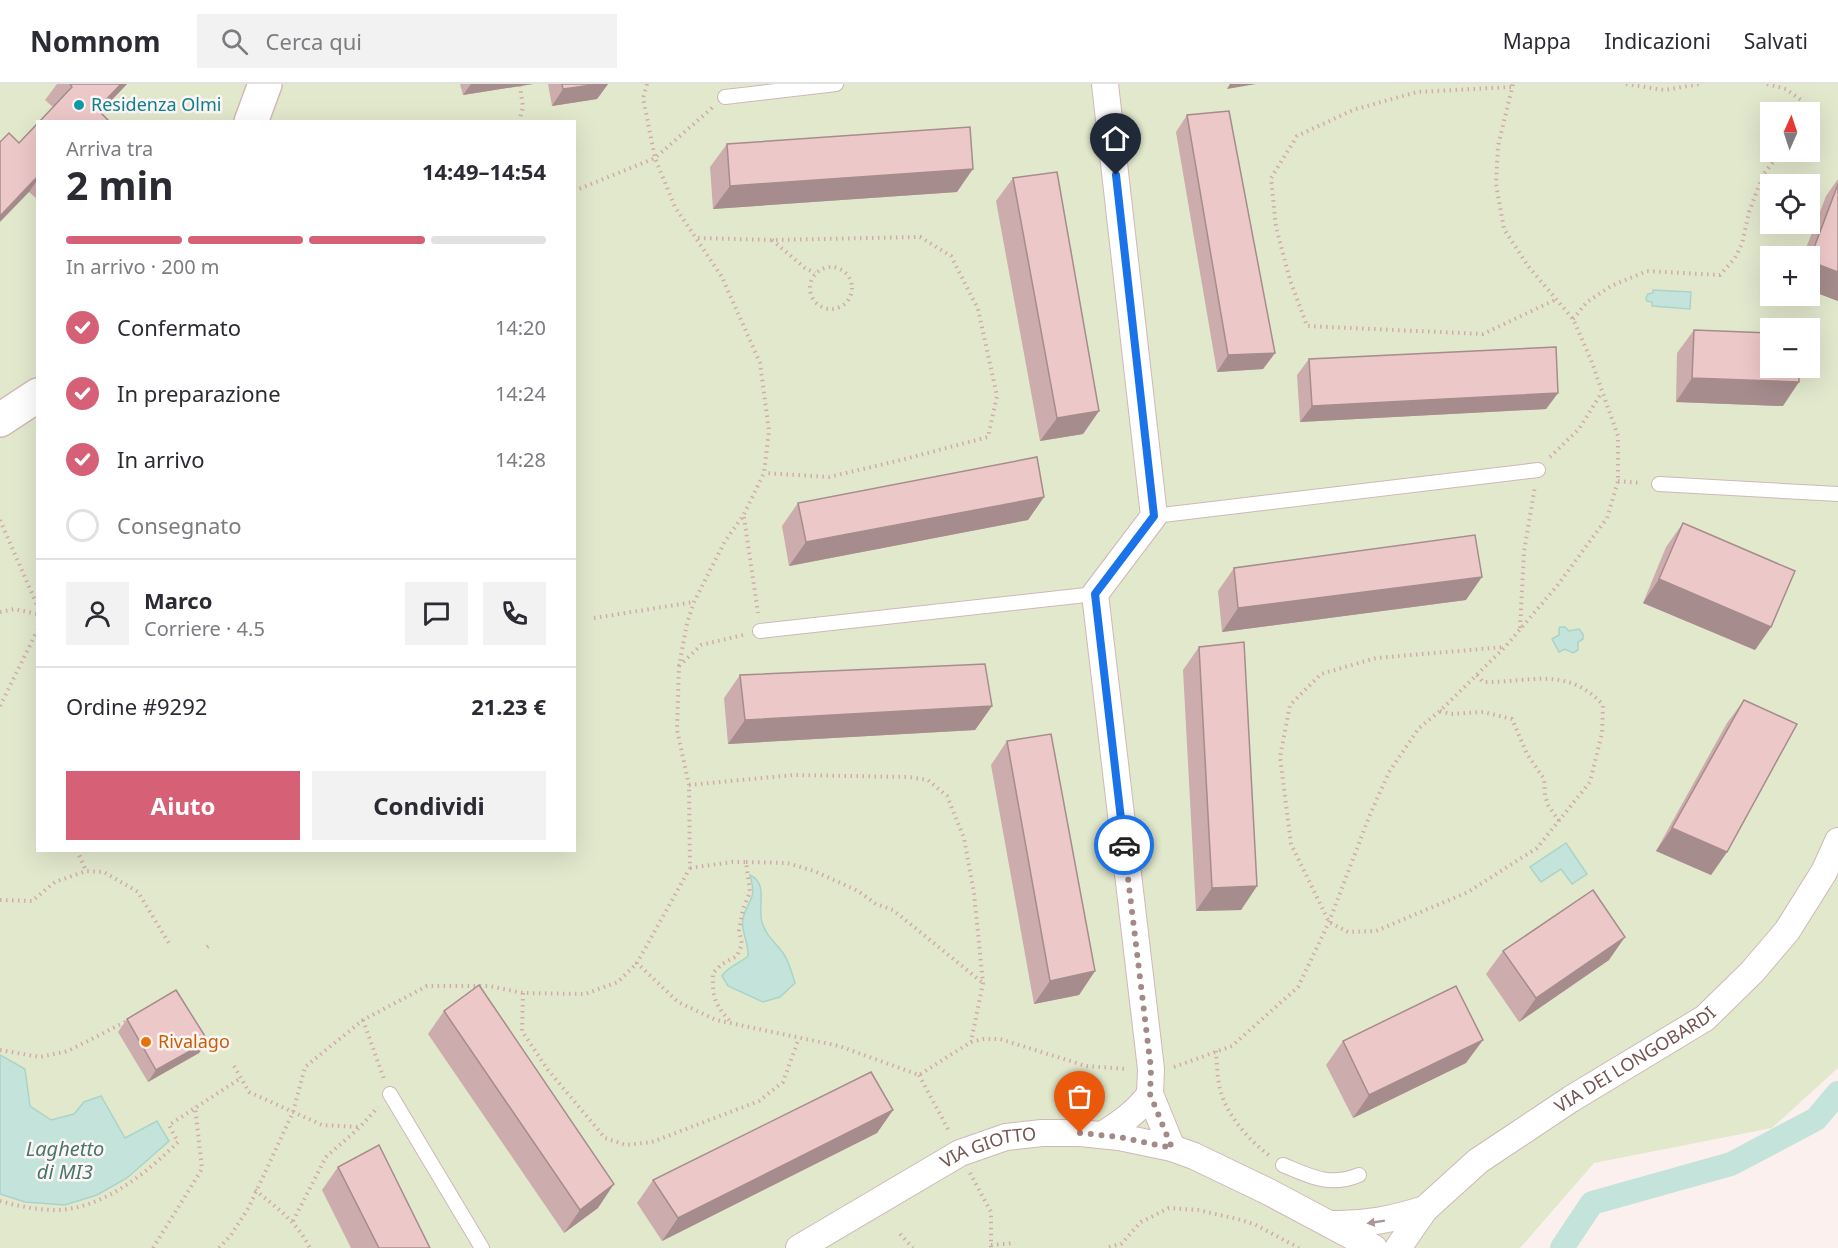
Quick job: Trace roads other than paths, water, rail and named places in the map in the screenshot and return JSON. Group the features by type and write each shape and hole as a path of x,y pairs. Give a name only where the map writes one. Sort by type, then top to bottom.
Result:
{"street":[{"path":"252,120 266,84"},
{"path":"1105,84 1154,516 1095,594 1151,1069 1150,1094 1172,1148"},
{"path":"0,420 36,396"},
{"name":"VIA DEI LONGOBARDI","path":"1398,1248 1425,1209 1488,1154 1571,1099 1705,1018 1752,972 1786,931 1824,872 1838,840"},
{"path":"1102,1135 1123,1122 1141,1106 1150,1094"},
{"name":"VIA GIOTTO","path":"800,1248 960,1153 1006,1137 1042,1133 1102,1135 1172,1148 1194,1156 1269,1192 1374,1248"},
{"name":"VIA GIOTTO","path":"1325,1223 1368,1224 1425,1209"},
{"name":"VIA GIOTTO","path":"1325,1223 1341,1248"}],"lane":[{"path":"725,97 836,84"},
{"path":"1154,516 1538,470"},
{"path":"1659,483 1838,494"},
{"path":"759,631 1095,594"},
{"path":"390,1094 482,1248"},
{"path":"1283,1165 1322,1181 1345,1180 1359,1174"}],"water":[{"path":"1653,290 1691,292 1690,309 1652,306 1652,302 1647,301 1646,298 1648,294 1653,293"},
{"path":"1560,627 1565,627 1569,631 1579,629 1583,634 1583,639 1578,642 1578,650 1573,653 1565,649 1559,652 1552,639 1559,635"},
{"path":"1566,843 1587,874 1572,884 1561,869 1541,882 1530,867"},
{"path":"750,875 756,879 761,890 761,916 764,927 785,956 795,983 780,997 763,1002 728,986 722,976 748,956 742,923 753,890"},
{"name":"Laghetto di MI3","path":"0,1055 25,1069 30,1106 51,1120 74,1114 84,1102 101,1096 125,1138 157,1121 169,1141 127,1178 97,1195 65,1205 25,1202 0,1194"}],"waterway":[{"path":"1562,1248 1592,1203 1731,1164 1816,1119 1838,1093"}],"place":[{"name":"Residenza Olmi","path":"79,105"},
{"name":"Rivalago","path":"146,1042"}]}
